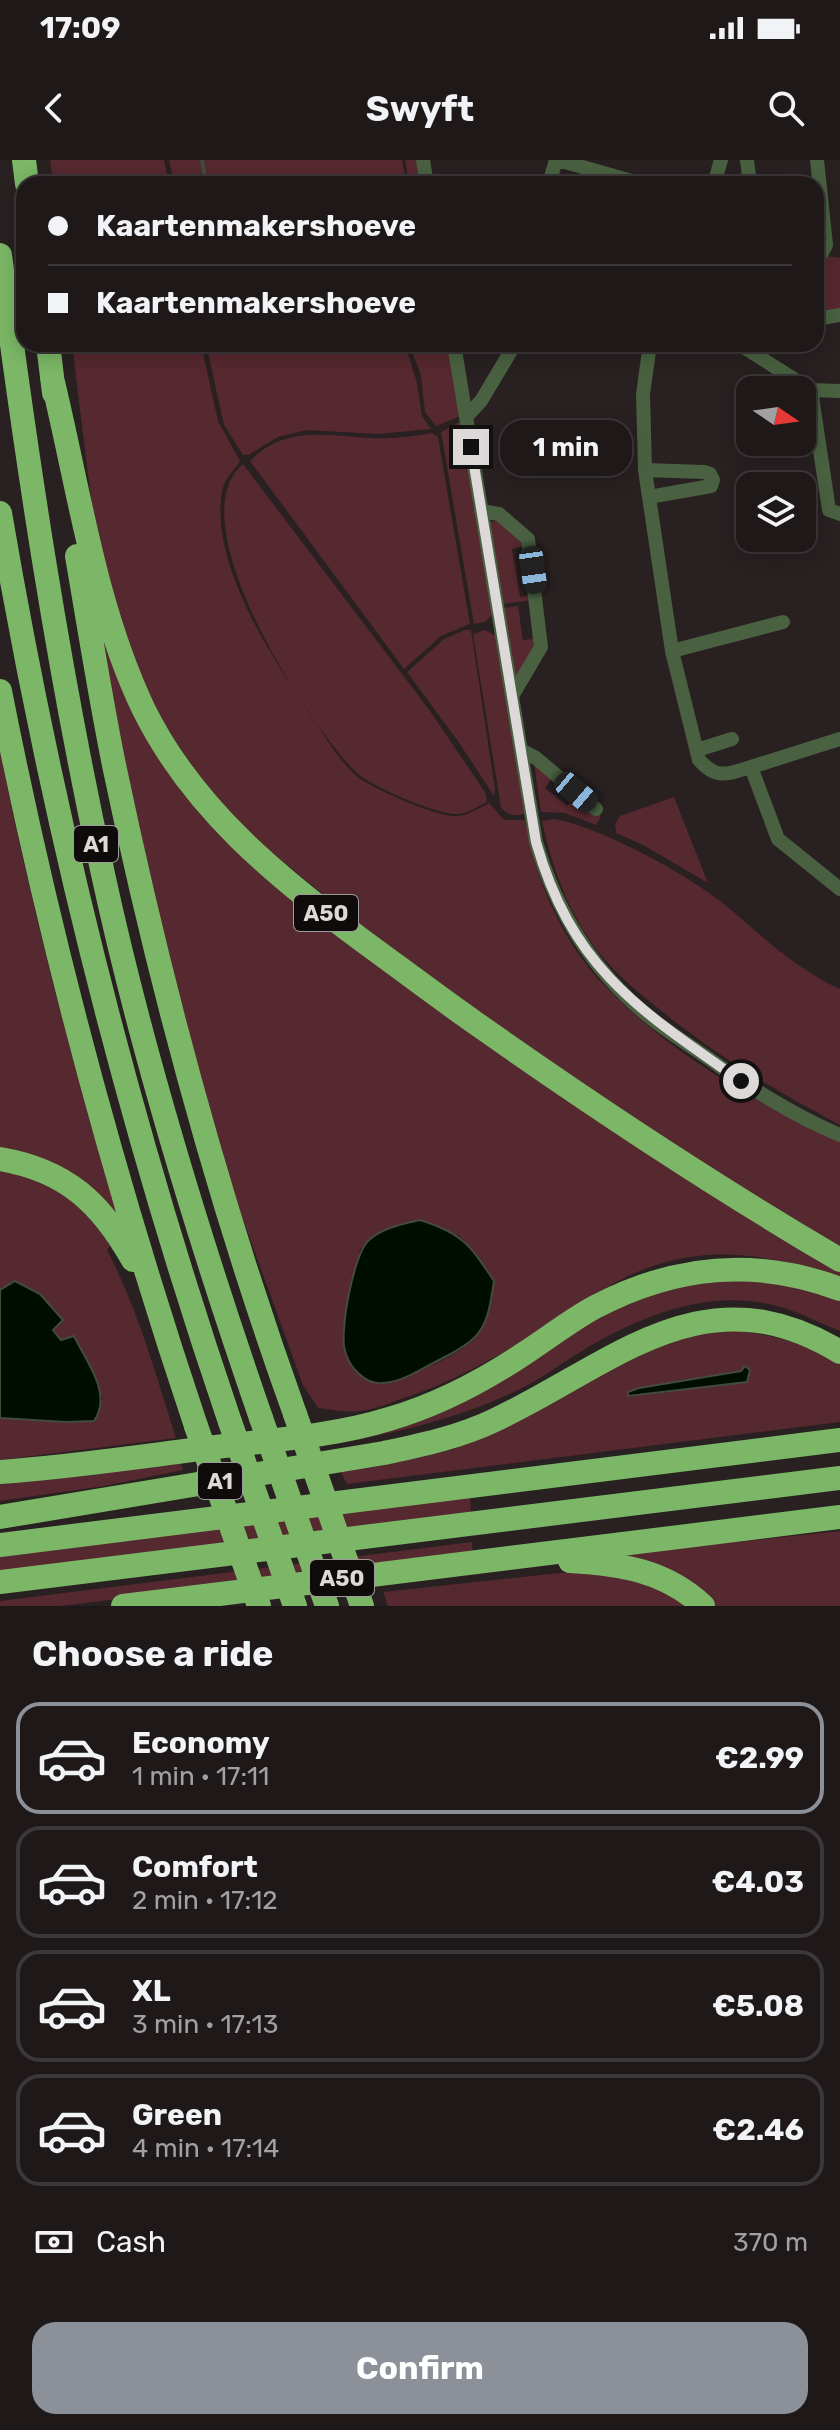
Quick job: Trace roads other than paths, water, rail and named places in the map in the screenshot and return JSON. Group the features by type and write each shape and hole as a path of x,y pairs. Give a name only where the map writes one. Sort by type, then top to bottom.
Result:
{"highway":[{"name":"A1","path":"0,255 59,658 103,874 134,1005 186,1191 327,1606"},
{"name":"A1","path":"49,352 81,578 114,765 143,894 204,1129 248,1277 362,1606"},
{"name":"A50","path":"52,378 110,625 145,710 166,747 207,806 267,866 443,1000 656,1146 840,1260"},
{"name":"A1","path":"0,513 53,798 114,1048 156,1196 230,1422 295,1606"},
{"name":"A1","path":"0,691 66,988 152,1294 259,1606"},
{"path":"0,1159 42,1170 83,1193 108,1219 152,1294"},
{"path":"0,1472 285,1438 389,1419 447,1397 479,1380 593,1308 653,1281 687,1272 764,1270 799,1276 840,1289"},
{"name":"A1","path":"0,1517 359,1457 438,1440 505,1415 644,1338 693,1323 722,1320 762,1322 806,1335 840,1352"},
{"path":"0,1545 840,1440"},
{"name":"A50","path":"0,1582 840,1478"},
{"name":"A50","path":"123,1606 840,1517"},
{"name":"A50","path":"532,1554 566,1561 610,1563 653,1573 687,1591 703,1606"}],"street":[{"path":"557,160 614,176"},
{"path":"824,225 827,253"},
{"path":"455,352 536,842 564,915 590,957 647,1015 764,1097 840,1135"},
{"path":"466,417 481,401 510,352"},
{"path":"649,352 643,394 645,470 672,651 699,760 710,772 729,774 840,739"},
{"path":"754,352 787,376"},
{"path":"816,390 840,391"},
{"path":"816,423 829,510 840,514"},
{"path":"645,470 704,472 710,474 713,480 711,486 649,497"},
{"path":"481,511 499,514 528,539 541,647 512,696"},
{"path":"672,651 783,622"},
{"path":"697,750 732,739"},
{"path":"521,750 536,758 596,809"},
{"path":"751,767 778,839 840,889"}],"waterway":[{"path":"202,160 205,176"}]}
